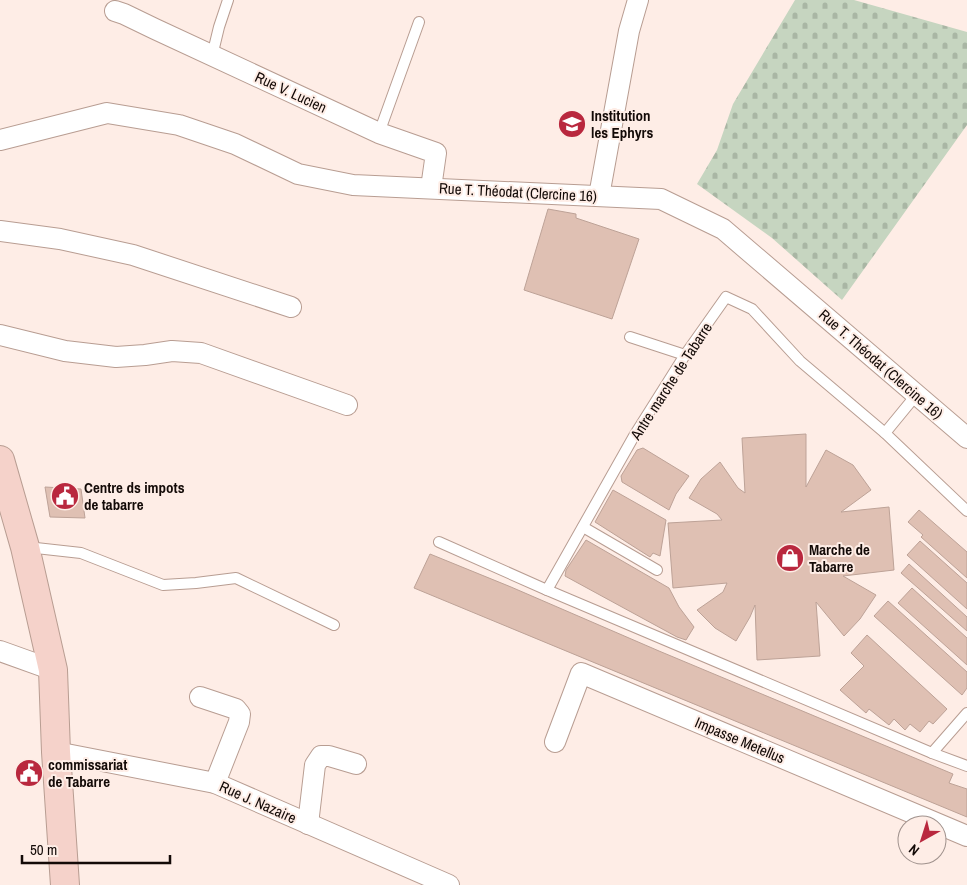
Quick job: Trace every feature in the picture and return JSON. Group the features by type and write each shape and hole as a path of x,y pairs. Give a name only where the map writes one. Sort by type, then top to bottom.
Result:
{"main road":[{"path":"0,460 25,546 53,670 56,752 65,885"}],"street":[{"path":"599,196 629,31 638,0"},
{"name":"Rue V. Lucien","path":"115,11 379,133 436,152 431,188"},
{"name":"Rue T. Théodat (Clercine 16)","path":"0,140 107,113 179,125 235,144 298,174 353,185 661,199 723,229 967,438"},
{"path":"0,231 60,239 133,254 291,307"},
{"path":"0,335 65,351 116,357 172,351 202,354 348,405"},
{"path":"0,651 53,670"},
{"name":"Impasse Metellus","path":"555,742 581,673 967,836"},
{"path":"200,697 236,709 240,714 239,722 215,783"},
{"name":"Rue J. Nazaire","path":"56,752 215,783 449,885"},
{"path":"308,824 315,765 321,756 329,756 356,764"}],"lane":[{"path":"212,56 228,0"},
{"path":"379,133 419,22"},
{"name":"Antre marche de Tabarre","path":"547,590 634,436 726,297 752,309 800,361 885,433"},
{"path":"630,338 686,355"},
{"path":"917,394 885,433 967,512"},
{"path":"583,527 657,570"},
{"path":"439,542 547,590 932,753 967,766"},
{"path":"25,546 81,553 163,584 236,578 334,625"},
{"path":"932,753 967,712"}],"green space":[{"path":"795,0 854,0 967,32 967,125 842,300 772,238 697,184 717,150 733,104"}],"building":[{"path":"548,209 576,214 576,218 639,239 612,319 524,290"},
{"path":"806,434 806,487 826,450 853,465 871,490 841,512 889,507 894,570 843,576 876,595 860,619 844,636 816,602 820,656 757,660 755,605 736,641 715,628 697,610 723,592 727,583 673,588 668,523 722,520 717,514 689,498 701,479 720,462 738,488 745,493 742,438"},
{"path":"643,448 689,476 676,494 669,510 622,482 621,476 637,450"},
{"name":"Centre ds impots de tabarre","path":"45,487 81,489 85,518 50,517"},
{"path":"613,490 666,520 660,556 653,553 650,557 595,522"},
{"path":"919,510 967,552 967,578 921,537 923,535 908,522"},
{"path":"586,540 669,588 679,607 694,627 686,640 677,637 565,576 566,570"},
{"path":"920,541 967,583 967,609 907,555"},
{"path":"430,554 953,774 949,783 967,789 967,817 414,588"},
{"path":"909,564 967,617 967,631 901,573"},
{"path":"912,588 967,638 967,665 898,603"},
{"path":"888,601 967,672 967,688 962,695 874,616"},
{"path":"867,635 947,709 933,724 929,721 920,732 910,724 905,730 894,719 889,725 869,709 866,713 840,690 864,666 851,653"}],"place":[{"name":"Institution les Ephyrs","path":"572,124"},
{"name":"Centre ds impots de tabarre","path":"65,496"},
{"name":"Marche de Tabarre","path":"790,558"},
{"name":"commissariat de Tabarre","path":"29,773"}]}
